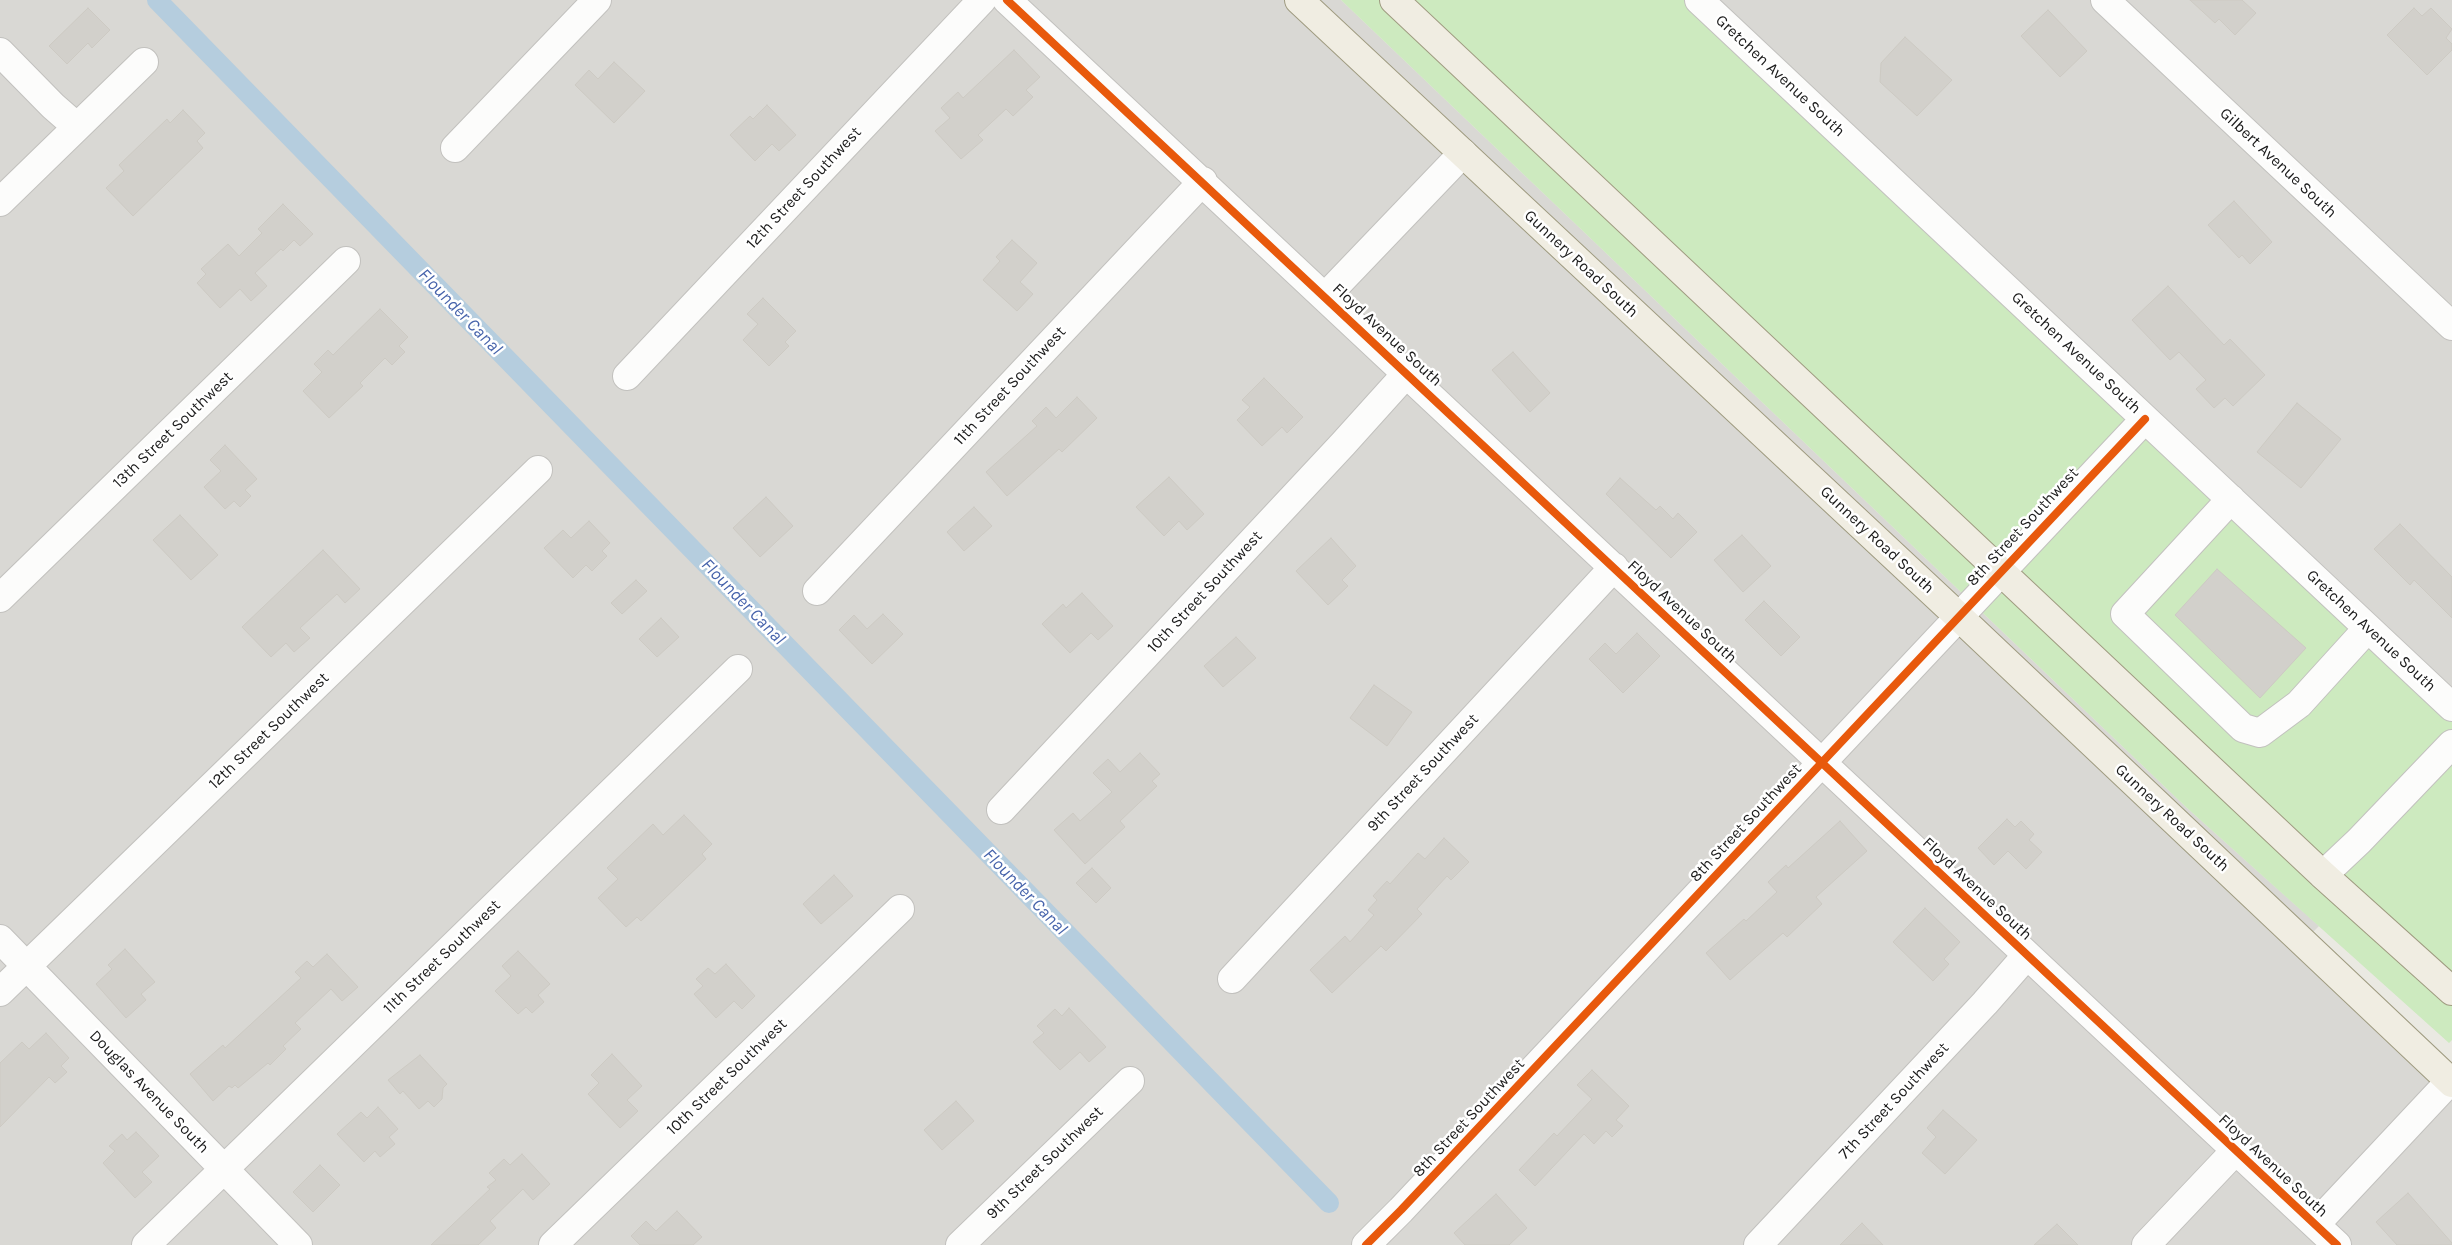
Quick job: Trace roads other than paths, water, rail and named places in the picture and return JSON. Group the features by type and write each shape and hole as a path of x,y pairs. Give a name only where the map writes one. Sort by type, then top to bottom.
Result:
{"main road":[{"name":"Gunnery Road South","path":"1299,0 1958,616 2451,1082"},
{"path":"1394,0 2323,875 2452,991"}],"street":[{"path":"455,148 597,0"},
{"name":"12th Street Southwest","path":"626,376 982,0"},
{"name":"Floyd Avenue South","path":"1007,0 1326,296 2338,1245"},
{"name":"Gretchen Avenue South","path":"1699,0 2452,707"},
{"name":"Gilbert Avenue South","path":"2105,0 2452,326"},
{"path":"0,52 53,106 77,127"},
{"path":"0,202 144,62"},
{"path":"1326,296 1463,153"},
{"name":"11th Street Southwest","path":"817,591 1203,181"},
{"name":"13th Street Southwest","path":"0,598 346,261"},
{"name":"10th Street Southwest","path":"1001,810 1407,373"},
{"name":"8th Street Southwest","path":"1366,1245 1408,1203 2145,418"},
{"name":"12th Street Southwest","path":"0,992 538,470"},
{"path":"2231,499 2125,614 2243,728 2260,733 2300,704 2368,628"},
{"name":"9th Street Southwest","path":"1232,979 1614,568"},
{"name":"11th Street Southwest","path":"146,1245 738,669"},
{"path":"2323,875 2359,841 2452,744"},
{"name":"10th Street Southwest","path":"553,1245 900,909"},
{"name":"Douglas Avenue South","path":"0,939 298,1245"},
{"name":"7th Street Southwest","path":"1758,1245 1978,1010 2027,954"},
{"name":"9th Street Southwest","path":"960,1245 1130,1081"},
{"path":"2316,1224 2451,1082"},
{"path":"2146,1245 2236,1150"}],"waterway":[{"name":"Flounder Canal","path":"157,0 1329,1203"}]}
